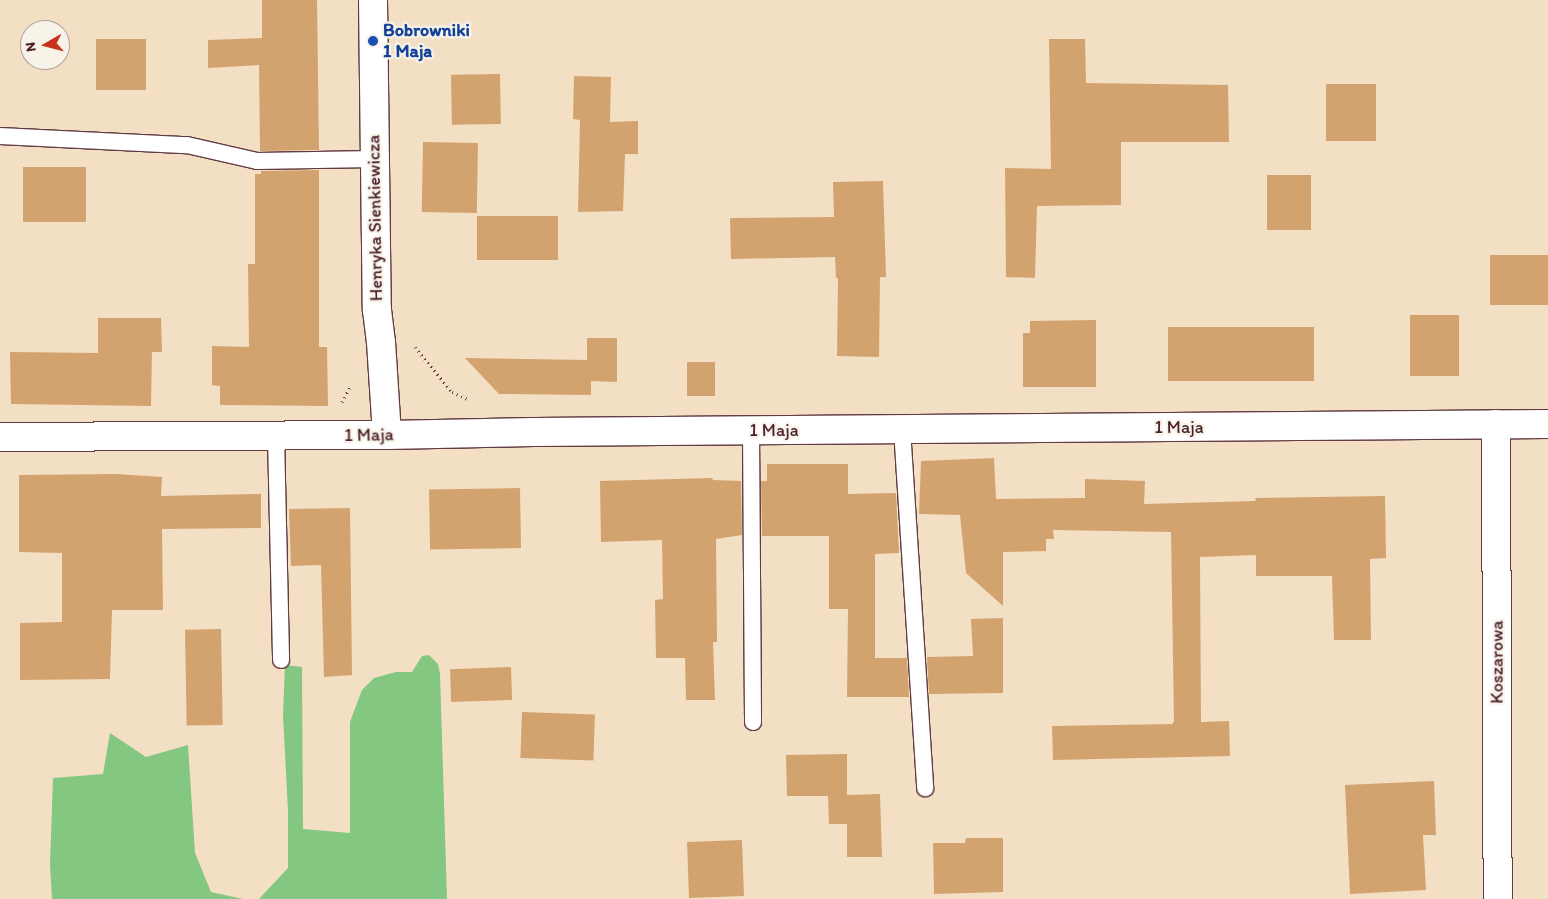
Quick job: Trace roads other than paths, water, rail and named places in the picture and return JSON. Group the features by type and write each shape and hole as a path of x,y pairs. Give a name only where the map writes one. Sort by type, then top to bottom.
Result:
{"street":[{"name":"Henryka Sienkiewicza","path":"373,0 377,310 387,435"},
{"name":"Koszarowa","path":"1496,424 1498,899"},
{"name":"1 Maja","path":"0,437 1548,424"}],"lane":[{"path":"0,136 186,145 257,161 374,159"},
{"path":"902,429 925,788"},
{"path":"751,430 754,722"},
{"path":"276,436 281,660"}],"place":[{"name":"Bobrowniki 1 Maja","path":"373,41"}]}
